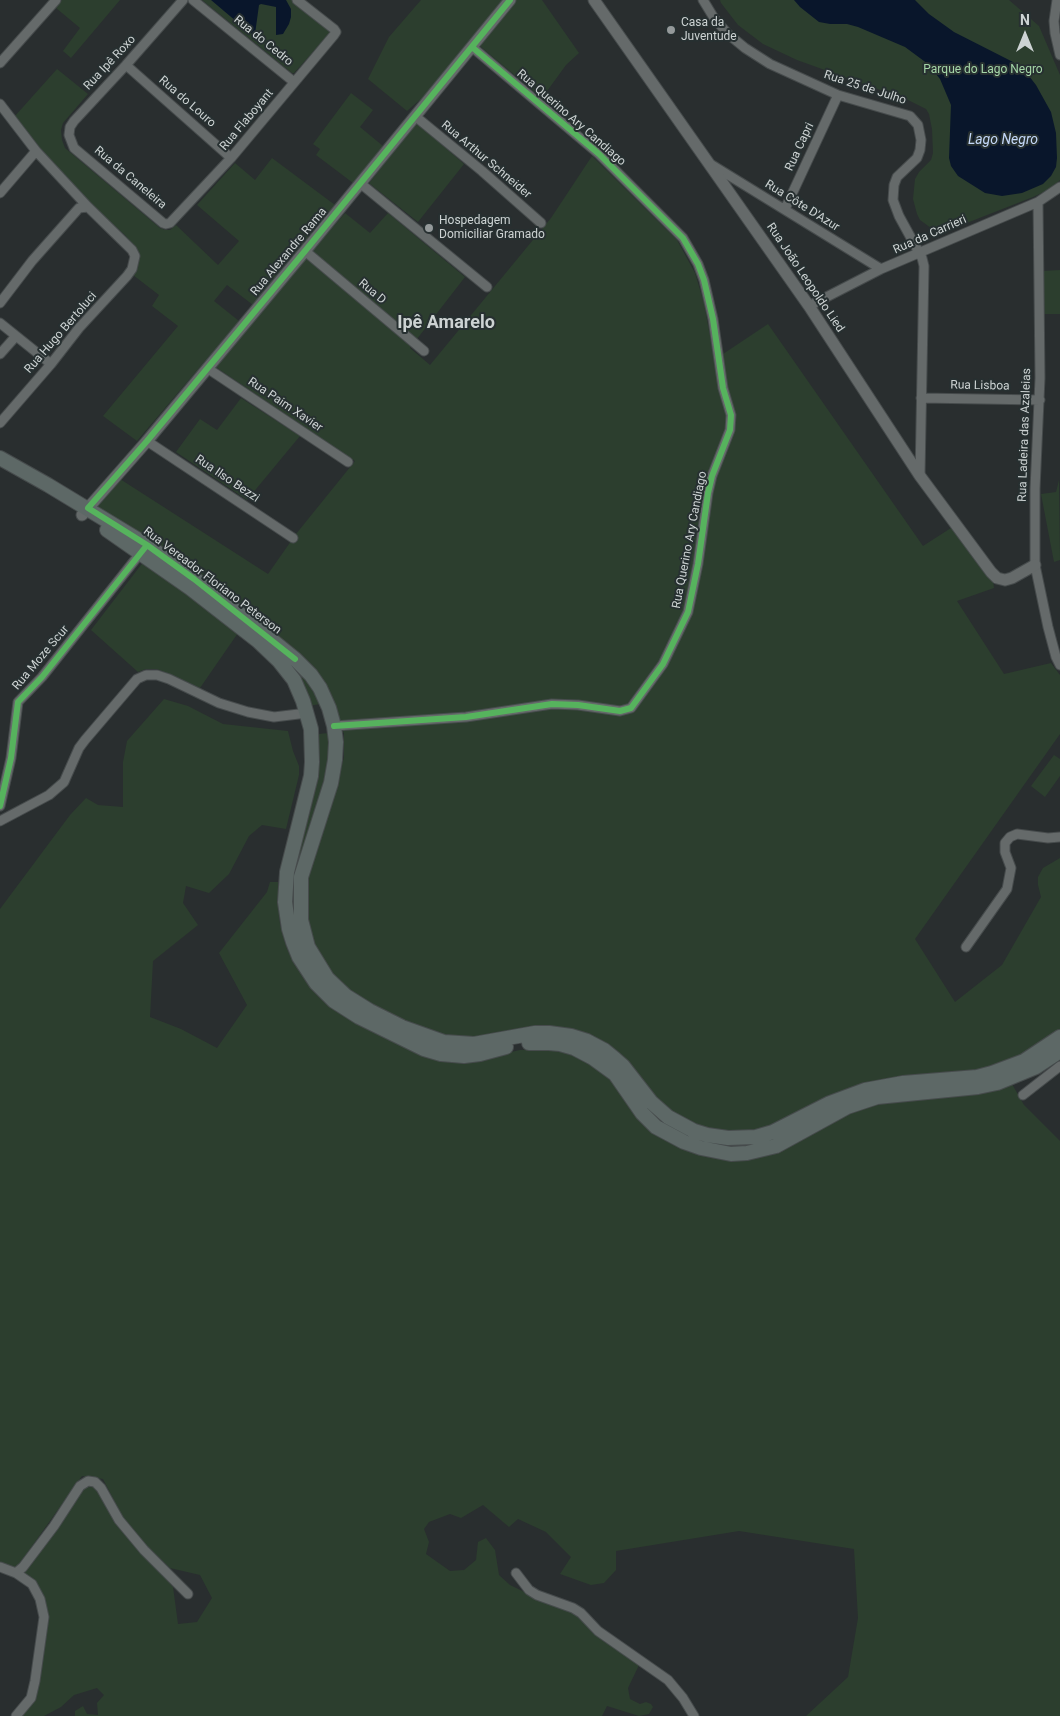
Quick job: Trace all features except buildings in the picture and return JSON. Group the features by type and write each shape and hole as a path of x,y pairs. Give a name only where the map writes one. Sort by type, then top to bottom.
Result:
{"main road":[{"name":"Rua Vereador Floriano Peterson","path":"0,458 85,512 115,535 144,549 214,593 295,659 311,675 320,688 329,708 336,742 332,777 301,877 300,906 304,934 308,947 316,961 335,986 358,1005 402,1027 428,1038 444,1042 460,1044 489,1042 535,1033 571,1036 596,1046 615,1058 652,1102 668,1117 694,1131 728,1138 756,1137 773,1132 830,1103 865,1090 903,1083 976,1077 992,1073 1024,1061 1060,1037"},
{"name":"Rua Vereador Floriano Peterson","path":"0,469 85,512"},
{"name":"Rua Vereador Floriano Peterson","path":"144,549 258,641 280,661 294,680 307,712 313,745 311,776 287,872 286,916 293,942 307,971 334,1001 358,1018 424,1049 440,1054 464,1056 536,1042 549,1042 574,1048 593,1058 615,1074 642,1113 656,1127 684,1142 731,1154 747,1153 776,1146 846,1107 877,1097 978,1087 997,1083 1036,1067 1060,1051"},
{"path":"307,712 320,708 329,708"},
{"path":"311,729 327,730 334,726"}],"street":[{"path":"0,63 56,0"},
{"name":"Rua Ipê Roxo","path":"74,148 69,135 70,127 126,66 182,0"},
{"name":"Rua do Cedro","path":"193,0 294,82"},
{"name":"Rua Alexandre Rama","path":"85,512 147,441 305,251 510,0"},
{"name":"Rua João Leopoldo Lied","path":"594,0 809,306 920,476 991,572 997,578 1005,580 1035,566"},
{"name":"Rua 25 de Julho","path":"703,0 714,18 728,34 745,48 770,64 838,95 903,113 910,116 918,125 921,140 920,150 916,158 897,177 894,185 893,200 924,266 920,476"},
{"path":"1057,0 1054,20 1060,55"},
{"name":"Rua Flaboyant","path":"170,223 232,158 336,32 334,28 303,2"},
{"name":"Rua Querino Ary Candiago","path":"334,726 466,717 552,704 578,705 620,711 630,708 638,700 663,664 688,612 698,564 708,493 712,476 730,430 730,416 723,388 713,319 704,280 698,264 683,238 599,154 472,47"},
{"name":"Rua do Louro","path":"126,66 232,158"},
{"name":"Rua Capri","path":"785,209 838,95"},
{"path":"0,104 36,151 84,208 32,261 0,303"},
{"name":"Rua Arthur Schneider","path":"415,116 541,223"},
{"name":"Rua da Caneleira","path":"74,148 163,223 170,223"},
{"path":"0,193 36,151"},
{"name":"Rua Côte D'Azur","path":"709,163 882,269"},
{"path":"360,183 487,287"},
{"name":"Rua da Carrieri","path":"809,306 882,269 1038,202 1060,187"},
{"name":"Rua Ladeira das Azaleias","path":"1038,202 1040,400 1035,566 1048,627 1056,658 1060,665"},
{"name":"Rua Hugo Bertoluci","path":"0,423 52,364 79,328 132,269 134,256 132,250 84,208"},
{"name":"Rua D","path":"305,251 424,351"},
{"path":"0,323 52,364"},
{"path":"0,354 16,336"},
{"name":"Rua Paim Xavier","path":"207,368 348,462"},
{"name":"Rua Lisboa","path":"921,398 1040,400"},
{"name":"Rua Ilso Bezzi","path":"147,441 293,538"},
{"name":"Rua Moze Scur","path":"0,806 11,758 18,702 42,677 144,549"},
{"path":"0,821 49,795 64,782 79,748 85,740 137,678 146,674 169,679 219,703 248,712 274,716 307,712"},
{"path":"966,947 1007,888 1012,868 1004,852 1005,843 1010,836 1017,834 1048,838 1060,837"},
{"path":"1023,1095 1060,1066"},
{"path":"16,1573 23,1568 54,1526 80,1486 88,1480 95,1482 144,1550 188,1594"},
{"path":"0,1567 16,1573 32,1584 40,1599 44,1617 31,1698 16,1716"},
{"path":"516,1573 530,1590 556,1603 573,1608 598,1631 668,1680 683,1698 694,1716"}],"green space":[{"path":"62,0 120,0 71,58 63,51 80,28 56,8"},
{"path":"202,0 292,0 329,30 330,33 292,73"},
{"path":"421,0 503,0 422,98 407,111 368,79 389,37"},
{"path":"515,0 542,0 579,53 566,65 542,98 481,47 480,44"},
{"name":"Parque do Lago Negro","path":"720,0 1009,0 1039,26 1060,75 1060,180 1050,189 1033,197 959,226 944,230 931,228 920,220 913,199 915,179 931,160 933,153 932,129 926,109 908,100 797,60 763,44 738,25"},
{"path":"57,69 88,94 63,123 61,130 65,148 160,228 170,230 176,225 218,265 239,241 197,205 235,163 255,180 272,158 335,205 253,305 227,285 214,301 239,321 137,441 103,416 178,326 152,306 159,295 133,275 138,263 138,255 126,236 87,201 15,116"},
{"path":"351,93 373,110 360,127 383,146 353,183 316,155 320,149 313,144"},
{"path":"415,124 418,124 464,164 418,222 370,184"},
{"path":"592,156 677,240 695,273 704,303 714,358 768,324 923,546 951,528 993,580 994,588 957,601 1004,674 1051,663 1060,675 1060,734 915,939 955,1002 1002,965 1041,897 1038,877 1043,868 1060,858 1060,1031 1011,1062 753,1131 730,1132 710,1129 689,1122 669,1109 655,1096 624,1059 577,1031 558,1027 539,1027 480,1037 440,1035 416,1028 362,1000 345,988 329,970 311,940 306,923 305,886 334,796 344,757 344,734 333,702 324,685 98,507 98,504 120,479 268,574 296,534 355,461 217,368 217,363 345,213 370,233 388,213 465,277 410,348 430,365 551,218"},
{"path":"1060,270 1060,314 1042,314 1042,271"},
{"path":"241,398 300,436 247,500 176,452 200,419 217,430"},
{"path":"1059,480 1060,560 1054,562 1041,494 1056,492"},
{"path":"144,561 238,633 200,688 157,669 146,669 138,672 91,630"},
{"path":"291,661 310,685 320,704 309,706 289,662"},
{"path":"164,699 188,706 223,724 288,731 299,766 299,775 286,829 262,825 249,836 229,874 209,893 186,886 183,903 198,925 153,961 150,1017 181,1029 217,1048 247,1005 219,953 267,892 270,882 278,882 280,924 286,946 294,964 307,983 334,1010 417,1053 470,1061 520,1050 553,1050 569,1054 585,1060 607,1075 641,1120 737,1158 866,1105 1012,1084 1024,1105 1060,1141 1060,1716 806,1716 848,1677 858,1618 854,1549 739,1531 616,1551 616,1570 604,1583 591,1585 560,1574 571,1557 546,1532 518,1519 509,1527 483,1505 461,1518 450,1514 429,1522 424,1529 429,1542 426,1554 450,1571 464,1570 476,1560 478,1542 486,1538 495,1550 499,1575 510,1585 551,1605 577,1614 602,1640 639,1665 628,1688 630,1699 640,1704 646,1702 651,1704 653,1707 649,1714 639,1716 607,1706 602,1716 75,1716 75,1711 83,1706 87,1714 98,1715 97,1703 104,1695 97,1688 74,1695 61,1707 44,1716 19,1716 32,1699 46,1617 21,1573 86,1485 92,1484 99,1489 144,1554 173,1587 178,1624 197,1622 212,1598 200,1575 170,1568 147,1546 122,1516 103,1479 82,1476 15,1570 0,1564 0,909 70,815 86,798 98,805 123,807 123,762 127,741"},
{"path":"328,733 328,764 318,807 297,870 294,889 295,916 301,942 314,969 330,989 343,1000 421,1040 447,1047 469,1049 533,1038 545,1037 568,1040 588,1048 609,1060 623,1073 652,1110 674,1127 713,1141 740,1142 755,1141 783,1133 829,1108 867,1094 965,1082 997,1076 1035,1059 1060,1042 1060,1046 1031,1065 1003,1077 979,1083 865,1096 831,1110 776,1142 756,1148 737,1149 699,1142 666,1128 648,1113 626,1079 611,1064 598,1055 569,1042 534,1038 458,1051 438,1049 421,1043 364,1015 337,997 314,972 299,943 290,905 291,880 317,767 319,734"},
{"path":"1054,755 1060,759 1060,776 1045,797 1031,786"}],"water":[{"path":"211,0 286,0 291,9 291,17 283,34 276,35 276,7 261,4 259,5 255,34 250,33"},
{"name":"Lago Negro","path":"794,0 915,0 929,14 954,32 1013,62 1036,85 1051,112 1056,133 1057,158 1056,167 1051,176 1043,184 1022,193 1002,196 985,193 958,176 951,166 949,158 951,105 940,79 928,64 905,47 858,27 847,24 819,22"}],"cycle path":[{"path":"295,659 194,579 147,545 88,508 147,441 305,251 510,0"},
{"path":"334,726 466,717 552,704 578,705 620,711 631,708 663,664 688,612 698,564 708,493 712,476 730,430 731,415 723,388 713,319 704,280 698,264 683,238 599,154 472,47"},
{"path":"0,806 11,758 18,702 42,677 147,545"}],"place":[{"name":"Casa da Juventude","path":"671,30"},
{"name":"Hospedagem Domiciliar Gramado","path":"429,228"}],"district":[{"name":"Ipê Amarelo","path":"446,323"}]}
